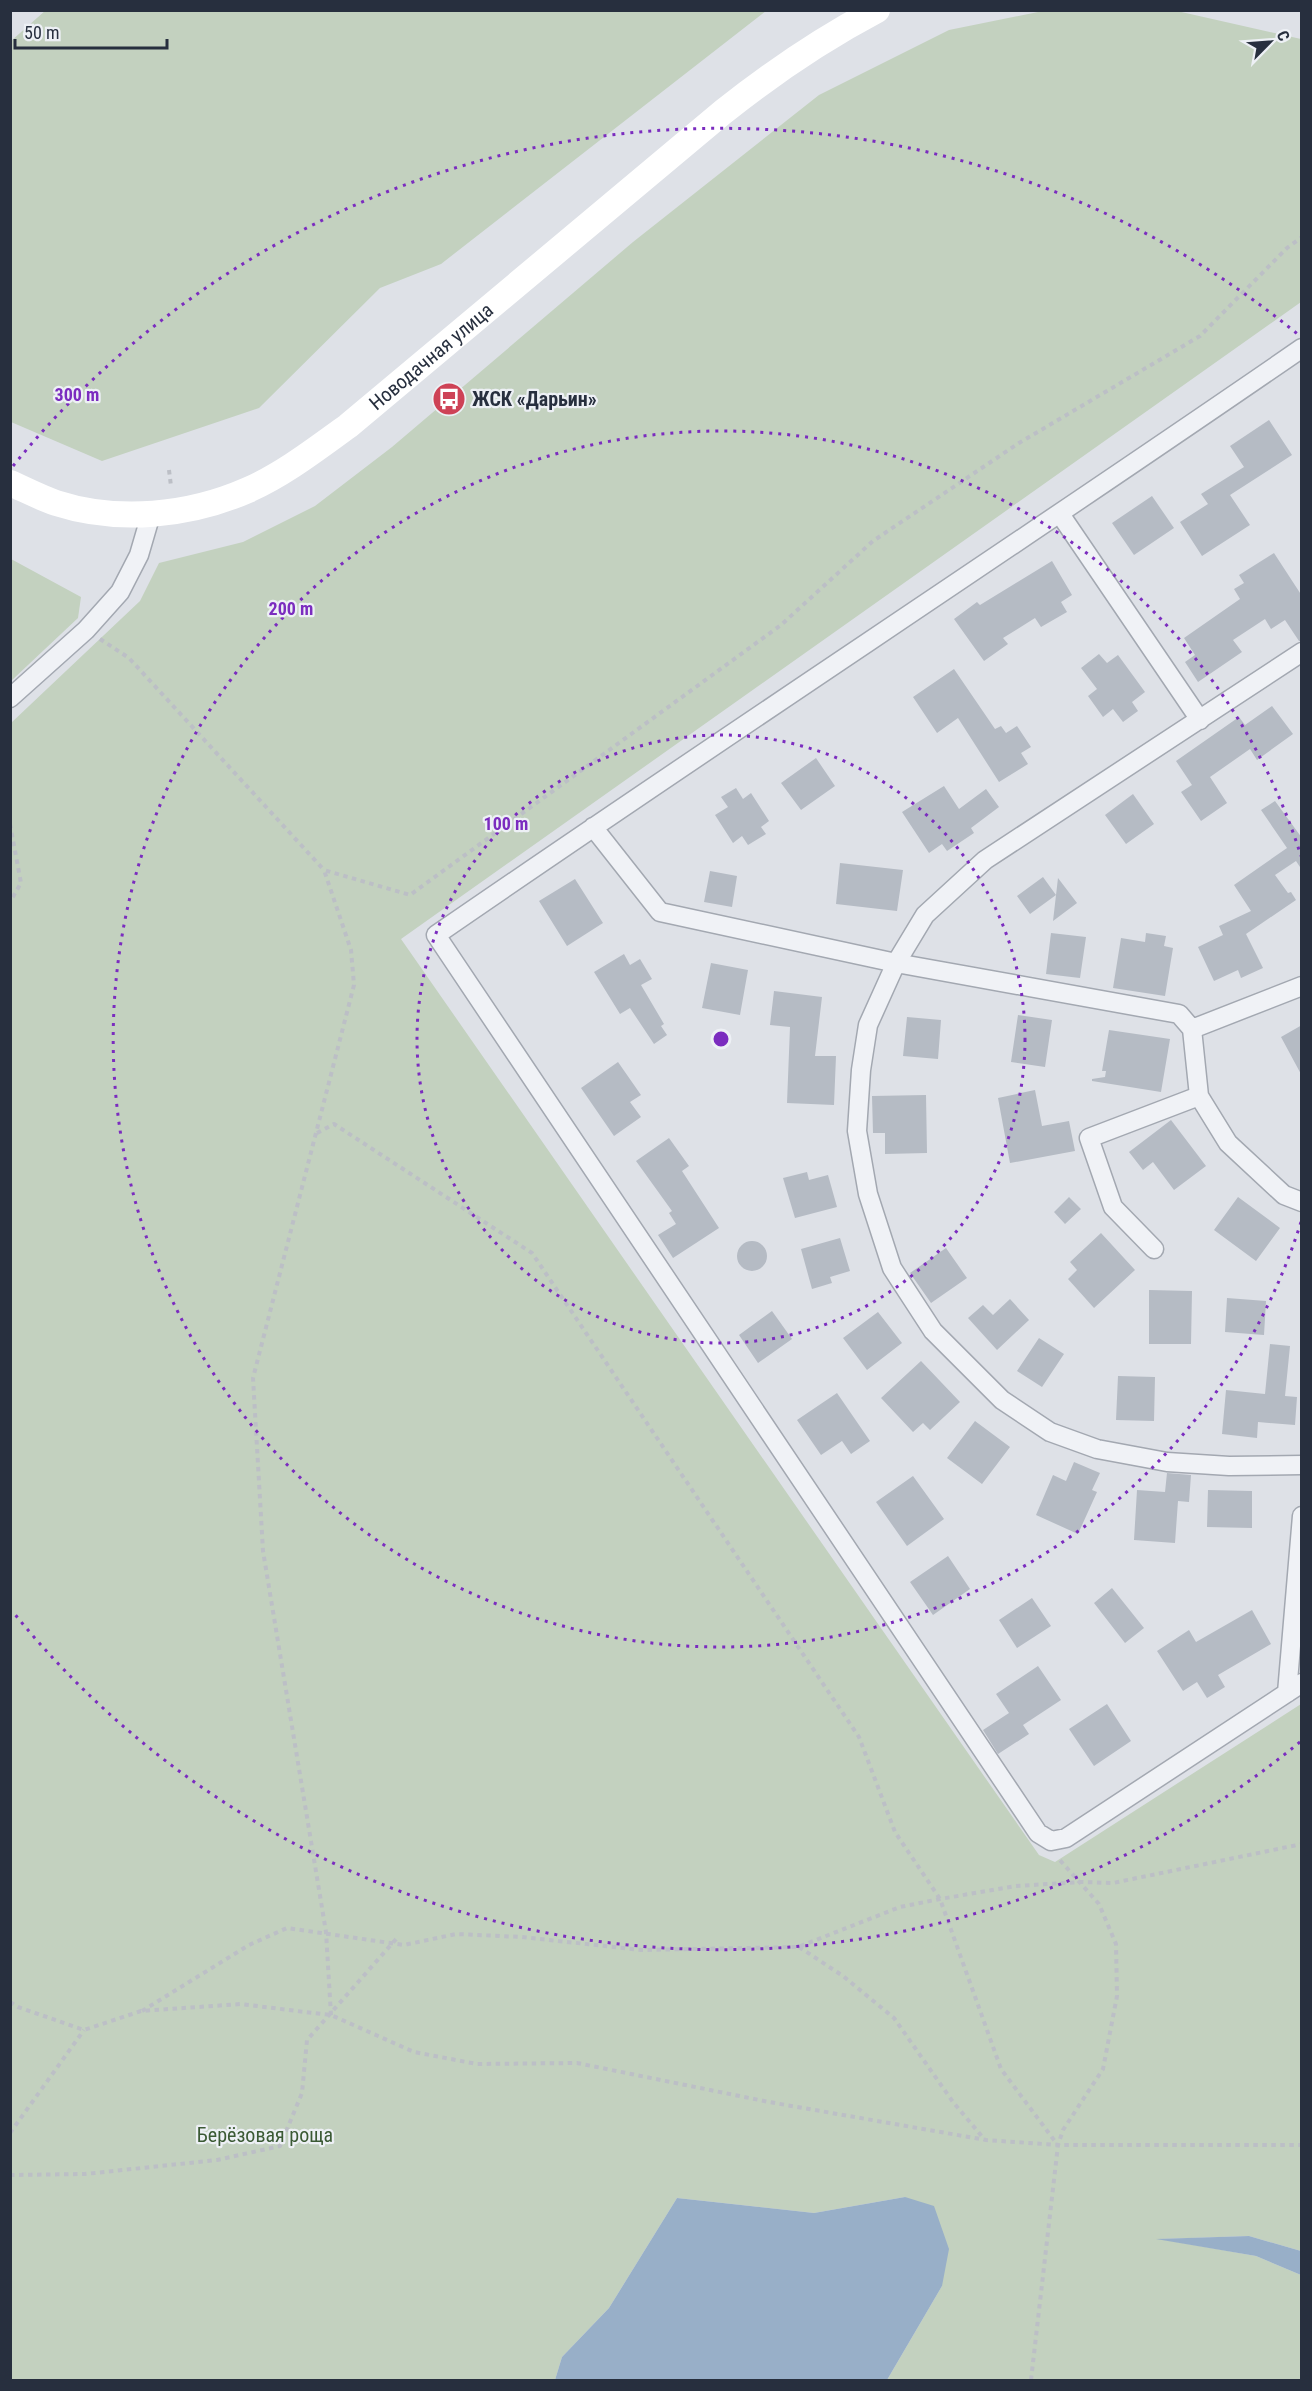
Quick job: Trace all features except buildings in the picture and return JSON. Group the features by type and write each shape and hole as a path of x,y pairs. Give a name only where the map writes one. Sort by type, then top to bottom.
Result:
{"street":[{"name":"Новодачная улица","path":"10,483 57,503 107,513 150,514 203,506 248,490 292,465 348,426 749,91 809,49 878,10"},
{"path":"1302,348 1060,514 592,827 436,935 1038,1833 1051,1841 1066,1838 1294,1688 1302,1515"},
{"path":"10,698 86,630 120,592 139,555 150,514"},
{"path":"1060,514 1200,720"},
{"path":"1302,652 985,860 925,915 896,963 868,1025 861,1070 857,1131 868,1194 892,1268 933,1331 1002,1400 1050,1432 1097,1449 1167,1462 1229,1466 1302,1465"},
{"path":"592,827 660,912 896,963 1179,1014 1192,1029 1199,1096 1228,1143 1284,1195 1302,1202"},
{"path":"1192,1029 1302,986"},
{"path":"1154,1249 1113,1207 1089,1138 1199,1096"}],"path":[{"path":"324,870 410,895 782,625 873,541 1019,443 1200,336 1287,248 1302,237"},
{"path":"169,470 171,486"},
{"path":"86,630 129,658 324,870 351,950 354,985 253,1378 263,1551 326,1932 331,2015"},
{"path":"10,825 21,883 10,902"},
{"path":"316,1134 334,1124 532,1253 859,1737 895,1832 940,1899 1001,2069 1058,2145"},
{"path":"141,2012 249,1945 286,1928 404,1945 456,1934 522,1937 641,1950 798,1947 900,1908 940,1899 1016,1886 1081,1882 1113,1883 1302,1844"},
{"path":"1031,2380 1058,2145 1063,2130 1103,2069 1117,1996 1116,1944 1099,1904 1056,1856"},
{"path":"10,2175 85,2174 217,2160 280,2146 302,2093 307,2040 397,1938"},
{"path":"798,1947 843,1976 894,2019 953,2102 986,2140"},
{"path":"10,2004 84,2030 141,2012 242,2004 331,2015 414,2052 477,2064 577,2063 769,2102 986,2140 1058,2145 1302,2145"},
{"path":"10,2133 84,2030"}],"green space":[{"path":"46,10 766,11 441,264 380,288 259,408 102,461 11,422 11,41"},
{"name":"Берёзовая роща","path":"1043,11 1177,11 1301,39 1301,302 401,939 1039,1855 1055,1862 1301,1704 1301,2251 1249,2236 1160,2239 1256,2256 1301,2275 1301,2380 887,2380 942,2286 905,2197 814,2213 677,2198 609,2308 562,2357 555,2380 11,2380 11,723 140,601 159,563 243,542 315,506 392,447 633,242 819,95 949,30"},
{"path":"11,559 81,597 78,618 11,681"}],"water":[{"path":"905,2197 934,2206 949,2249 942,2286 887,2380 555,2380 562,2357 609,2308 677,2198 814,2213"},
{"path":"1249,2236 1301,2251 1301,2275 1256,2256 1156,2239"}],"place":[{"name":"ЖСК «Дарьин»","path":"449,399"}]}
